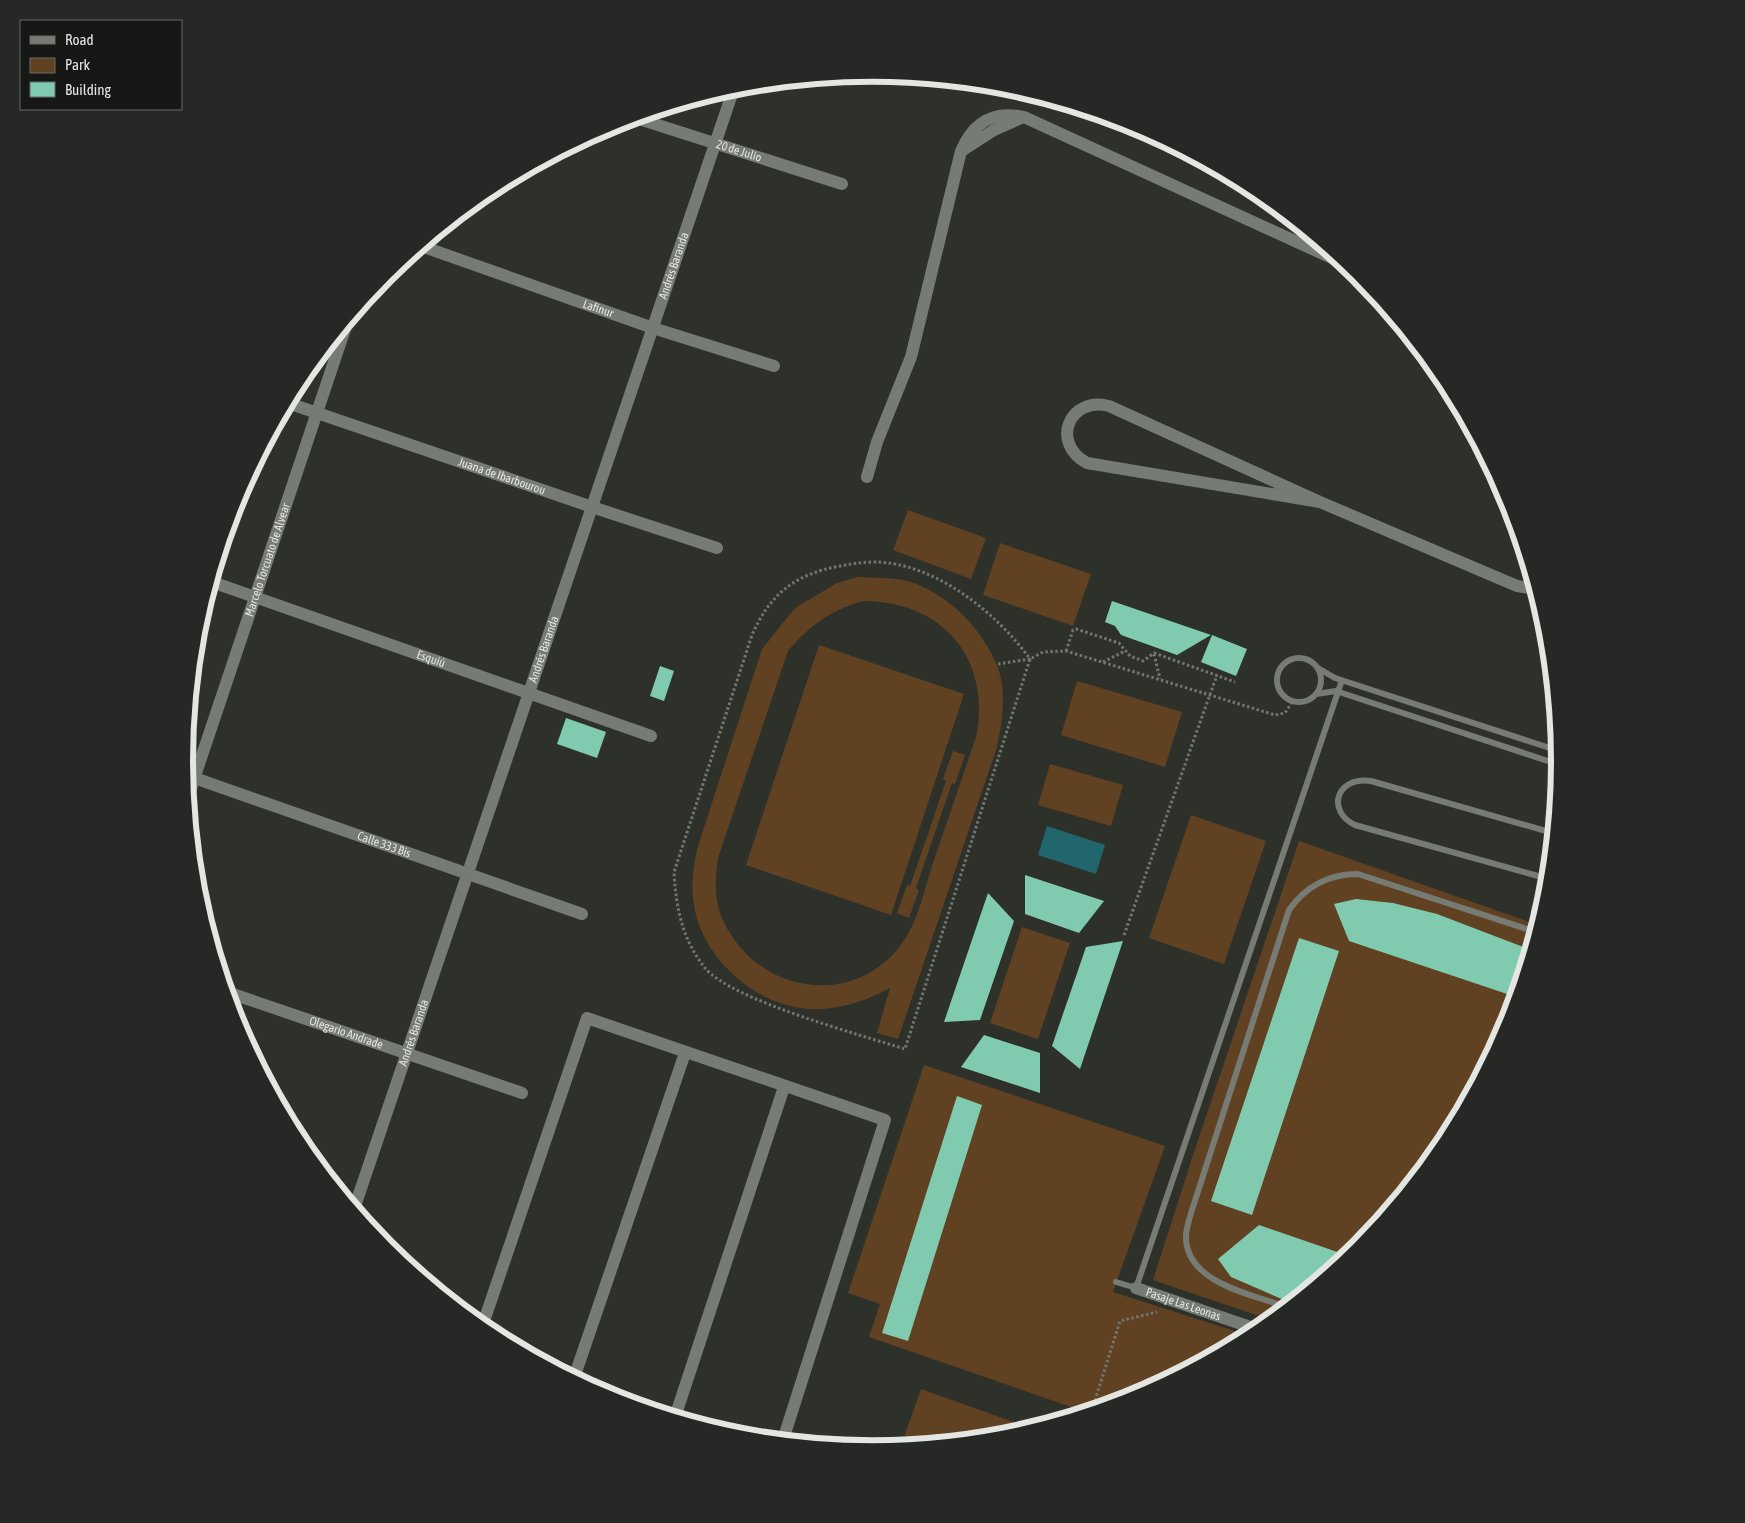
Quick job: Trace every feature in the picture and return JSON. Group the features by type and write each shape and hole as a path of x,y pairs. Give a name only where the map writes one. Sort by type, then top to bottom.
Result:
{"street":[{"name":"Andrés Baranda","path":"356,1202 731,98"},
{"path":"867,477 877,442 911,357 961,152 994,130 1024,117 1323,254"},
{"name":"20 de Julio","path":"647,122 842,184"},
{"name":"Lafinur","path":"428,248 653,328 774,366"},
{"name":"Marcelo Torcuato de Alvear","path":"193,768 255,597 341,339"},
{"name":"Juana de Ibarbourou","path":"295,405 717,548"},
{"path":"1320,502 1087,463 1078,458 1071,450 1066,438 1068,425 1074,415 1082,408 1092,405 1109,406 1320,502 1517,586 1528,588"},
{"name":"Esquiú","path":"218,584 651,736"},
{"name":"Calle 333 Bis","path":"194,778 582,914"},
{"name":"Olegario Andrade","path":"235,995 522,1093"},
{"path":"485,1318 587,1018 784,1087 886,1120 785,1435"},
{"path":"576,1372 685,1053"},
{"path":"677,1411 784,1087"},
{"name":"Pasaje Las Leonas","path":"1136,1288 1249,1327"}],"lane":[{"path":"1551,749 1342,680 1323,673 1308,660 1301,658 1288,660 1283,664 1277,676 1278,689 1286,699 1292,702 1306,702 1316,694 1330,690 1552,762"},
{"path":"1316,694 1321,681 1318,668"},
{"path":"1116,1282 1136,1288 1342,680"},
{"path":"1541,877 1355,825 1345,820 1339,811 1339,798 1344,786 1358,779 1371,781 1548,832"},
{"path":"1280,1305 1220,1284 1210,1278 1191,1256 1186,1236 1194,1204 1283,929 1294,904 1311,887 1325,879 1342,874 1358,874 1530,930"}],"path":[{"path":"875,562 922,572 957,591 988,613 1016,639 1030,659 905,1049 786,1010 738,991 720,981 706,969 680,922 675,901 674,872 752,635 767,606 784,588 827,568 858,563 875,562"},
{"path":"1066,651 1073,630 1076,630 1119,643 1130,656 1143,661 1154,653"},
{"path":"998,664 1030,659 1043,652 1066,651 1275,715 1285,712 1292,702"},
{"path":"1103,662 1125,651"},
{"path":"1154,653 1235,682"},
{"path":"1154,653 1160,680"},
{"path":"1124,934 1217,675"},
{"path":"1094,1403 1120,1321 1157,1312 1165,1314"}],"green space":[{"path":"908,510 986,538 971,579 893,550"},
{"path":"1000,543 1091,574 1073,626 983,595"},
{"path":"857,577 895,579 922,586 936,594 962,614 973,626 991,654 1001,677 1003,697 1002,718 997,747 898,1039 877,1033 890,988 874,996 840,1007 822,1009 799,1008 777,1002 756,991 736,977 720,961 707,941 697,920 692,892 697,849 762,649 795,608 837,583","holes":["863,601 891,604 916,611 938,623 955,639 968,659 976,682 979,708 976,737 919,909 911,928 900,946 879,966 855,979 830,985 804,984 779,976 756,962 736,943 722,918 716,896 718,858 788,651 821,620 841,609"]},
{"path":"819,645 964,694 891,915 746,865"},
{"path":"1077,681 1182,712 1165,767 1061,735"},
{"path":"953,751 965,755 955,784 952,783 916,888 919,890 909,918 897,913 907,885 910,886 946,781 943,779"},
{"path":"1050,764 1123,785 1111,826 1038,805"},
{"path":"1191,815 1266,841 1224,964 1149,938"},
{"path":"1299,841 1531,923 1515,980 1500,1021 1461,1101 1437,1139 1411,1175 1353,1242 1320,1272 1262,1317 1153,1280"},
{"path":"1022,927 1070,943 1038,1039 990,1023"},
{"path":"924,1065 1165,1146 1113,1292 1240,1333 1212,1350 1132,1389 1074,1409 869,1337 880,1304 848,1293"},
{"path":"921,1389 1019,1424 961,1435 903,1439"}],"water":[{"path":"1047,826 1105,845 1096,874 1038,855"}],"building":[{"path":"1112,601 1211,635 1177,655 1121,635 1115,626 1105,622"},
{"path":"1212,635 1247,649 1236,676 1201,662"},
{"path":"660,666 674,671 664,701 650,696"},
{"path":"566,718 606,732 597,758 557,744"},
{"path":"1025,875 1104,901 1079,933 1025,914"},
{"path":"988,893 1014,921 980,1020 944,1022"},
{"path":"1356,899 1393,903 1437,914 1525,948 1510,995 1349,941 1334,904"},
{"path":"1299,938 1339,951 1252,1215 1211,1201"},
{"path":"1123,941 1080,1069 1052,1046 1086,947"},
{"path":"984,1035 1040,1053 1040,1093 961,1067"},
{"path":"957,1096 982,1105 908,1341 882,1333"},
{"path":"1259,1225 1341,1253 1285,1301 1231,1277 1218,1259"}]}
